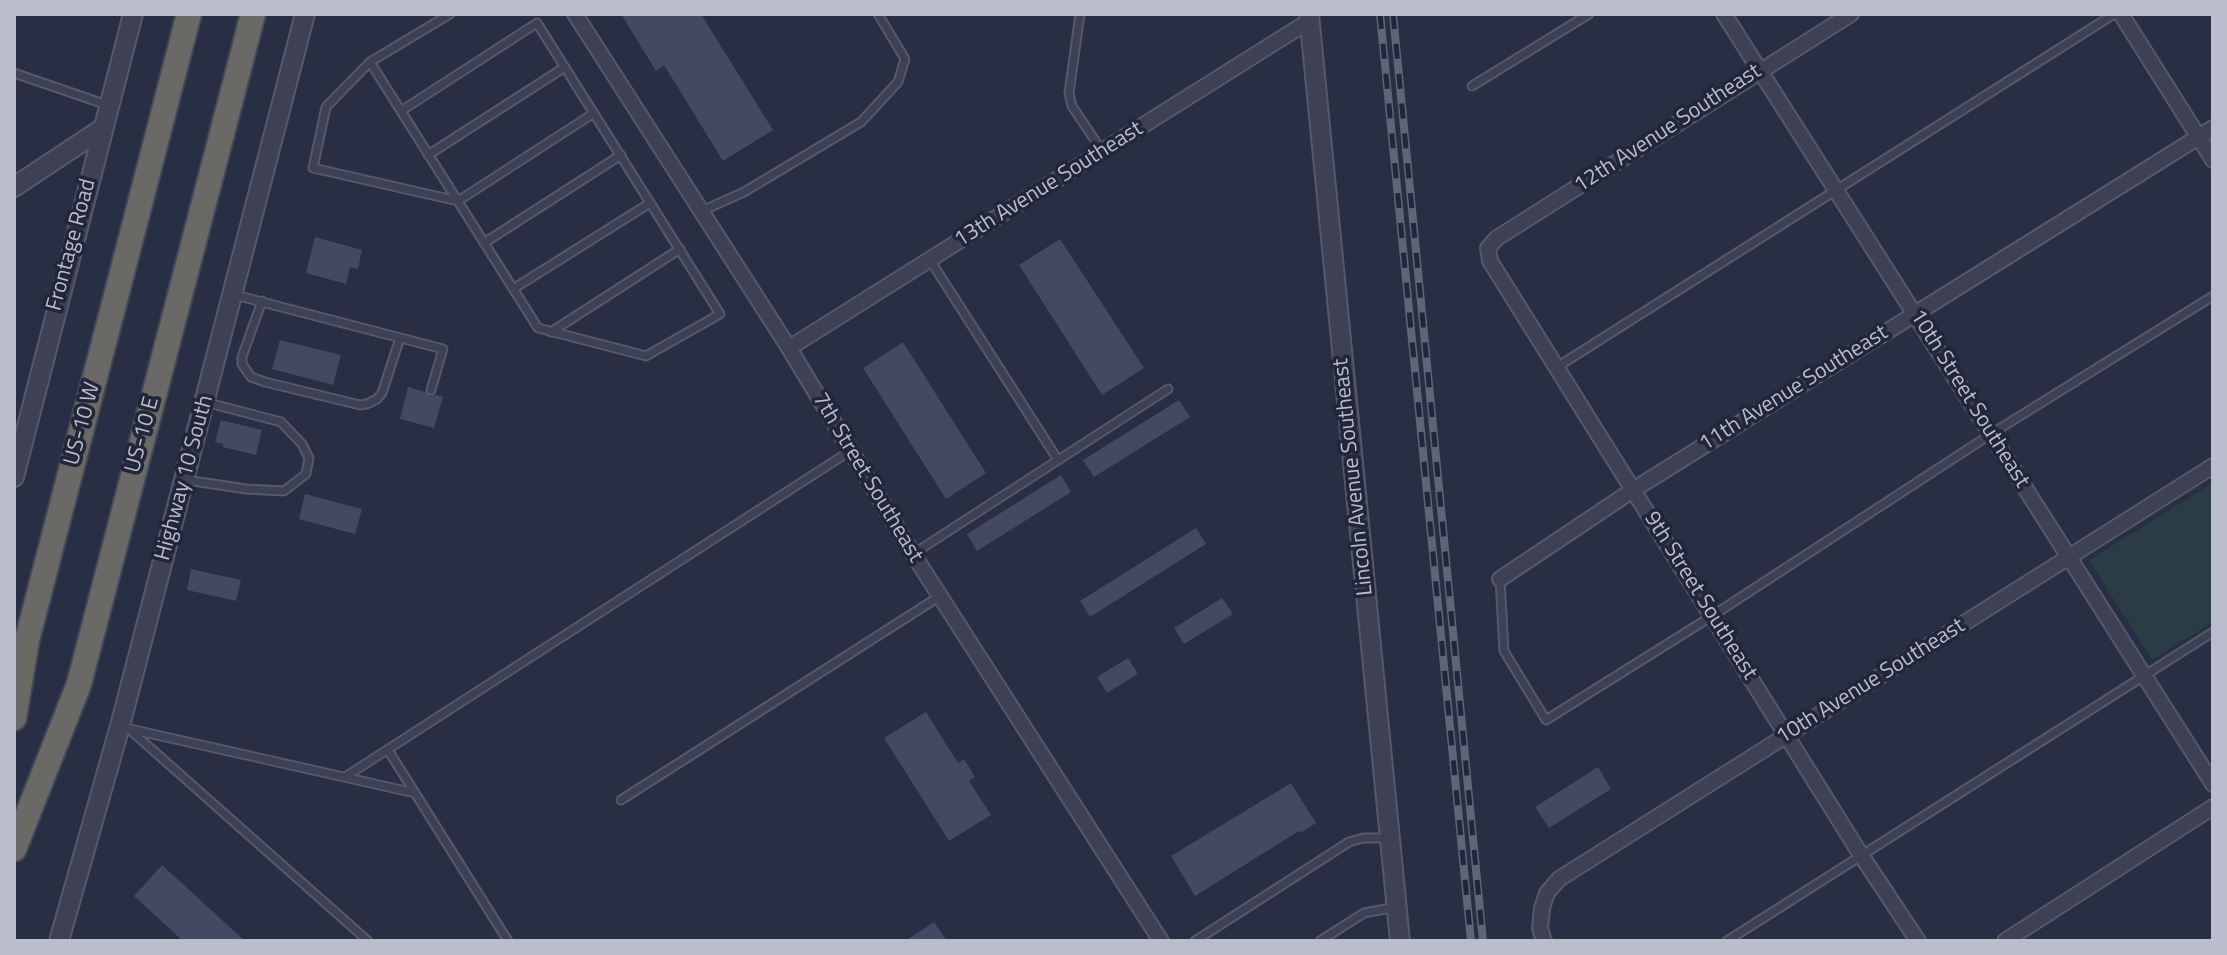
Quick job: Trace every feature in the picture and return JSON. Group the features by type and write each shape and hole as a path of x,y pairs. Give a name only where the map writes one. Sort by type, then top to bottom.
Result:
{"highway":[{"name":"US-10 W","path":"14,718 27,640 189,14"},
{"name":"US-10 E","path":"14,849 79,684 253,14"}],"street":[{"name":"Frontage Road","path":"14,477 133,14"},
{"name":"Highway 10 South","path":"59,941 125,728 184,480 305,14"},
{"name":"7th Street Southeast","path":"575,14 789,348 913,554 1161,941"},
{"name":"10th Street Southeast","path":"1724,14 2213,784"},
{"name":"12th Avenue Southeast","path":"1488,248 1497,238 1851,14"},
{"path":"2121,14 2213,160"},
{"name":"13th Avenue Southeast","path":"789,348 1309,18"},
{"name":"Lincoln Avenue Southeast","path":"1309,18 1400,941"},
{"path":"14,187 103,128"},
{"name":"11th Avenue Southeast","path":"1500,579 1633,490 2213,128"},
{"name":"9th Street Southeast","path":"1488,248 1490,261 1861,855 1918,941"},
{"name":"10th Avenue Southeast","path":"1544,941 1540,928 1542,908 1547,893 1559,879 2213,466"},
{"path":"2005,941 2213,807"}],"lane":[{"path":"450,14 370,62 326,107 313,168 458,201 594,113"},
{"path":"701,211 744,192 861,122 898,82 905,59 878,14"},
{"path":"1080,14 1069,93 1072,106 1102,151"},
{"path":"1472,86 1589,14"},
{"path":"1557,367 2114,14"},
{"path":"370,62 538,328 646,356 720,314 537,23 401,111"},
{"path":"428,155 565,67"},
{"path":"14,73 109,106"},
{"path":"484,243 621,155"},
{"path":"513,289 650,203"},
{"path":"551,332 680,249"},
{"path":"930,260 1058,460"},
{"path":"233,294 443,349 431,390"},
{"path":"1500,579 1504,651 1546,720 1991,434 2213,296"},
{"path":"262,301 242,364 251,377 265,382 360,405 367,404 382,393 400,338"},
{"path":"913,554 1168,389"},
{"path":"184,480 284,491 306,474 309,458 302,444 281,422 204,402"},
{"path":"345,777 850,451"},
{"path":"621,800 940,596"},
{"path":"1727,941 2213,632"},
{"path":"125,728 415,793"},
{"path":"125,728 368,941"},
{"path":"388,750 508,941"},
{"path":"1195,941 1349,842 1363,838 1390,838"},
{"path":"1320,941 1364,913 1396,907"}],"shaded area":[{"path":"2213,483 2213,622 2152,660 2089,560"}],"building":[{"path":"621,14 701,14 773,130 723,161 664,65 656,71"},
{"path":"315,237 362,250 358,269 350,267 346,284 306,273"},
{"path":"1060,239 1144,368 1102,395 1019,265"},
{"path":"280,340 341,355 333,385 272,369"},
{"path":"903,342 986,473 946,499 863,368"},
{"path":"408,387 430,396 443,397 434,428 400,419"},
{"path":"1179,400 1190,417 1094,477 1083,460"},
{"path":"221,420 262,430 256,455 215,442"},
{"path":"1061,475 1071,492 977,551 967,534"},
{"path":"305,494 362,509 355,534 299,519"},
{"path":"1196,528 1206,544 1090,617 1080,601"},
{"path":"191,569 241,580 236,601 187,590"},
{"path":"1222,598 1233,614 1184,644 1174,628"},
{"path":"1128,658 1138,674 1107,693 1097,677"},
{"path":"926,712 958,763 964,759 975,777 969,781 991,815 949,841 884,738"},
{"path":"1598,767 1611,789 1549,828 1535,807"},
{"path":"1291,783 1316,823 1195,896 1171,856"},
{"path":"162,865 245,941 183,941 134,896"},
{"path":"934,922 947,941 905,941"}],"railway":[{"path":"1380,14 1471,941"},
{"path":"1393,14 1483,941"}]}
